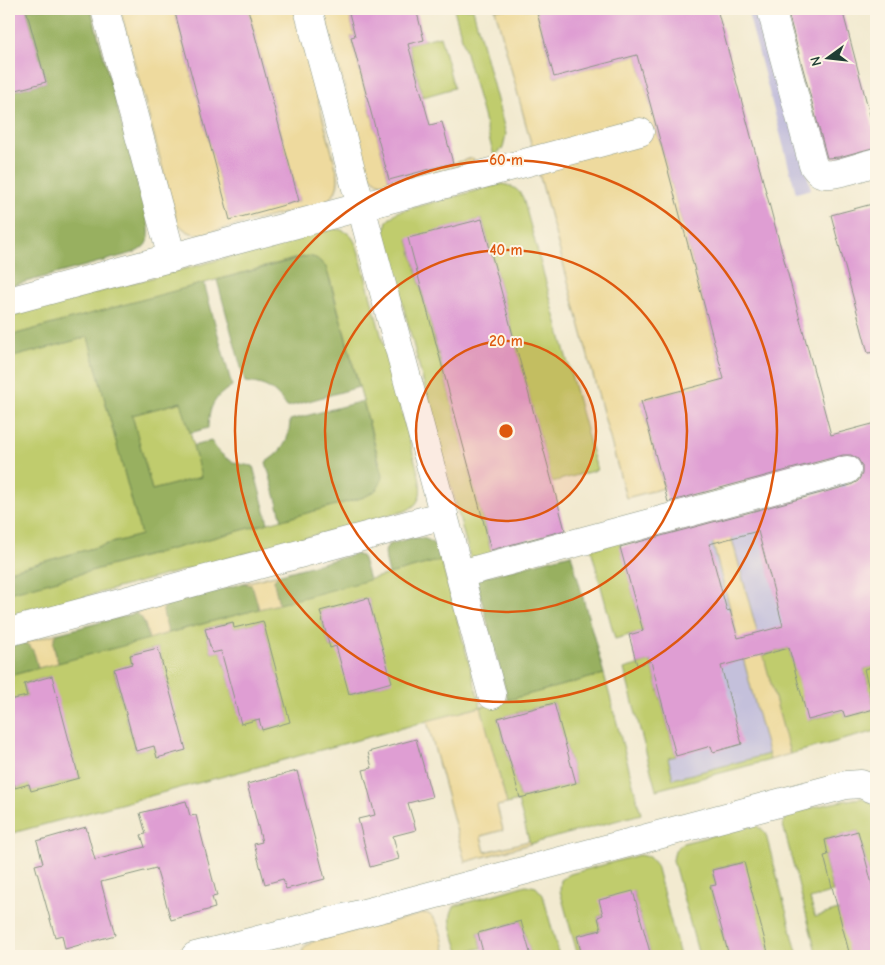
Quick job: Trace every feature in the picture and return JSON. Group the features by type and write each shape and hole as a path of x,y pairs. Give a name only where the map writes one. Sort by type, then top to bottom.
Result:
{"street":[{"path":"105,9 172,258"},
{"path":"308,9 492,695"},
{"path":"772,9 813,165 820,173 830,174 876,162"},
{"path":"9,301 640,132"},
{"path":"460,574 847,470"},
{"path":"9,632 444,515"},
{"path":"195,956 284,942 846,785 861,784 876,790"}],"shaded area":[{"path":"747,9 763,9 811,189 796,193"},
{"path":"844,481 876,601 856,545 840,486 734,514 739,535 758,531 763,549 768,547 809,619 757,633 725,513"},
{"path":"711,537 730,610 707,616 691,554"},
{"path":"738,638 769,754 673,779 668,758 711,746 713,752 742,744 715,644"}],"green space":[{"path":"26,9 91,9 149,225 149,232 146,244 133,253 11,286 9,276 9,92 46,82"},
{"path":"454,9 473,9 506,134 503,148 494,156"},
{"path":"440,36 454,88 423,97 408,44"},
{"path":"501,184 514,188 523,198 597,470 552,482 482,219 408,239 492,555 471,561 384,234 387,221 397,212"},
{"path":"333,229 339,229 348,233 356,244 359,253 419,476 420,497 415,505 405,511 9,617 9,593 361,498 378,487 382,473 381,467 330,279 325,267 315,258 297,258 9,336 9,316"},
{"path":"308,256 316,258 326,267 359,387 287,407 269,388 245,382 217,280"},
{"path":"204,283 232,386 221,394 211,408 208,428 190,433 181,402 132,415 152,490 201,477 193,446 211,441 229,460 253,466 268,523 9,593 9,571 141,535 88,337 9,358 9,336"},
{"path":"88,337 141,535 9,571 9,358"},
{"path":"363,401 382,475 378,487 361,498 282,520 266,462 281,449 287,439 290,420"},
{"path":"182,402 202,477 152,490 132,415"},
{"path":"412,538 432,542 441,560 389,574 385,556 387,547"},
{"path":"619,541 643,631 615,639 591,549"},
{"path":"355,554 363,559 369,580 279,604 274,583 277,575"},
{"path":"571,554 604,674 508,700 476,579"},
{"path":"441,560 481,707 604,674 641,814 530,844 518,801 507,804 480,707 9,834 9,766 15,788 29,784 31,791 79,778 51,676 24,684 27,696 10,700 12,711 9,712 9,676","holes":["368,598 391,682 349,694 347,643 330,648 320,611","263,621 290,722 262,730 259,719 241,723 221,651 212,653 205,629 232,622 234,628","158,648 170,691 157,757 154,746 136,751 126,716 144,711 142,700 123,705 114,670 132,664 130,655","554,703 576,783 520,798 498,718"]},
{"path":"244,583 251,585 253,588 259,609 168,633 163,612 167,605"},
{"path":"136,613 142,618 149,639 58,663 53,642 56,634"},
{"path":"23,643 32,649 38,668 9,676 9,646"},
{"path":"789,648 809,720 843,711 845,717 874,709 864,669 876,666 876,731 790,754 763,655"},
{"path":"651,661 676,756 668,758 673,779 769,754 770,760 656,790 624,669"},
{"path":"862,798 876,804 876,899 858,831 825,840 829,855 824,856 833,892 810,899 815,917 838,910 852,944 876,937 876,955 817,956 783,825 785,820 794,813 836,802"},
{"path":"755,825 763,830 766,835 798,956 769,956 743,862 712,870 716,885 710,887 729,956 699,956 673,860 675,850 683,843"},
{"path":"639,855 649,857 656,865 680,956 651,956 633,891 598,917 601,930 577,936 582,956 578,956 560,891 561,880 570,874"},
{"path":"526,885 536,887 543,895 559,956 531,956 521,921 478,933 482,948 468,951 469,956 460,956 451,923 452,911 455,906"}],"sand":[{"path":"120,9 174,9 230,219 299,201 248,9 294,9 338,175 334,194 328,200 319,204 207,233 194,234 184,229 177,222"},
{"path":"323,9 348,9 355,36 351,37 389,180 473,158 474,162 389,184 379,182 371,176 367,171"},
{"path":"495,9 536,9 554,77 637,55 724,379 641,401 664,488 626,498"},
{"path":"725,513 790,754 770,760 706,518"},
{"path":"279,574 274,579 274,583 279,604 259,609 253,588 251,585 244,583"},
{"path":"168,604 163,609 163,612 168,633 149,639 143,619 134,613"},
{"path":"58,633 55,636 54,643 58,663 38,668 32,649 23,643"},
{"path":"481,707 507,804 497,806 503,830 481,836 485,852 529,841 530,844 465,862 427,721"},
{"path":"426,913 438,925 446,956 301,956 304,947 314,941"}],"building":[{"path":"9,9 26,9 46,82 9,92"},
{"path":"174,9 248,9 299,201 230,220"},
{"path":"348,9 416,9 424,40 408,44 430,125 442,122 453,163 389,180 351,37 355,36"},
{"path":"536,9 717,9 831,435 876,423 876,666 864,669 874,709 845,717 843,711 808,720 789,648 721,666 742,744 713,752 711,746 676,756 651,661 637,665 629,635 643,631 620,547 851,485 858,481 862,474 862,466 858,459 851,455 843,455 668,502 641,401 724,379 637,55 554,77","holes":["758,531 783,626 738,638 730,610 727,611 709,544"]},
{"path":"787,9 842,9 876,138 876,147 839,157 827,158"},
{"path":"876,203 876,352 868,353 831,215"},
{"path":"482,219 565,530 491,550 408,238"},
{"path":"368,598 392,682 349,694 336,646 330,648 320,611"},
{"path":"263,621 290,722 262,730 259,719 241,724 221,651 212,653 205,629 233,622 234,628"},
{"path":"158,648 186,750 157,758 154,746 136,751 114,669 132,664 130,655"},
{"path":"52,676 79,778 31,791 29,784 15,788 9,766 9,700 27,696 24,684"},
{"path":"554,703 576,783 520,798 498,718"},
{"path":"416,739 432,797 408,803 416,830 393,836 399,859 370,867 358,819 375,815 363,770 372,768 368,752"},
{"path":"297,771 325,879 286,889 283,879 265,884 254,844 262,842 247,784"},
{"path":"186,801 190,816 196,815 217,896 212,897 215,908 171,920 156,868 101,882 115,935 65,949 62,935 55,937 35,865 43,863 37,841 86,827 95,860 145,847 141,835 146,834 140,813"},
{"path":"858,831 876,899 876,956 850,956 824,856 828,855 825,840"},
{"path":"744,862 769,956 729,956 710,886 716,885 712,870"},
{"path":"633,891 651,956 582,956 577,936 601,930 598,917 603,915 599,900"},
{"path":"521,921 531,956 484,956 478,933"}]}
